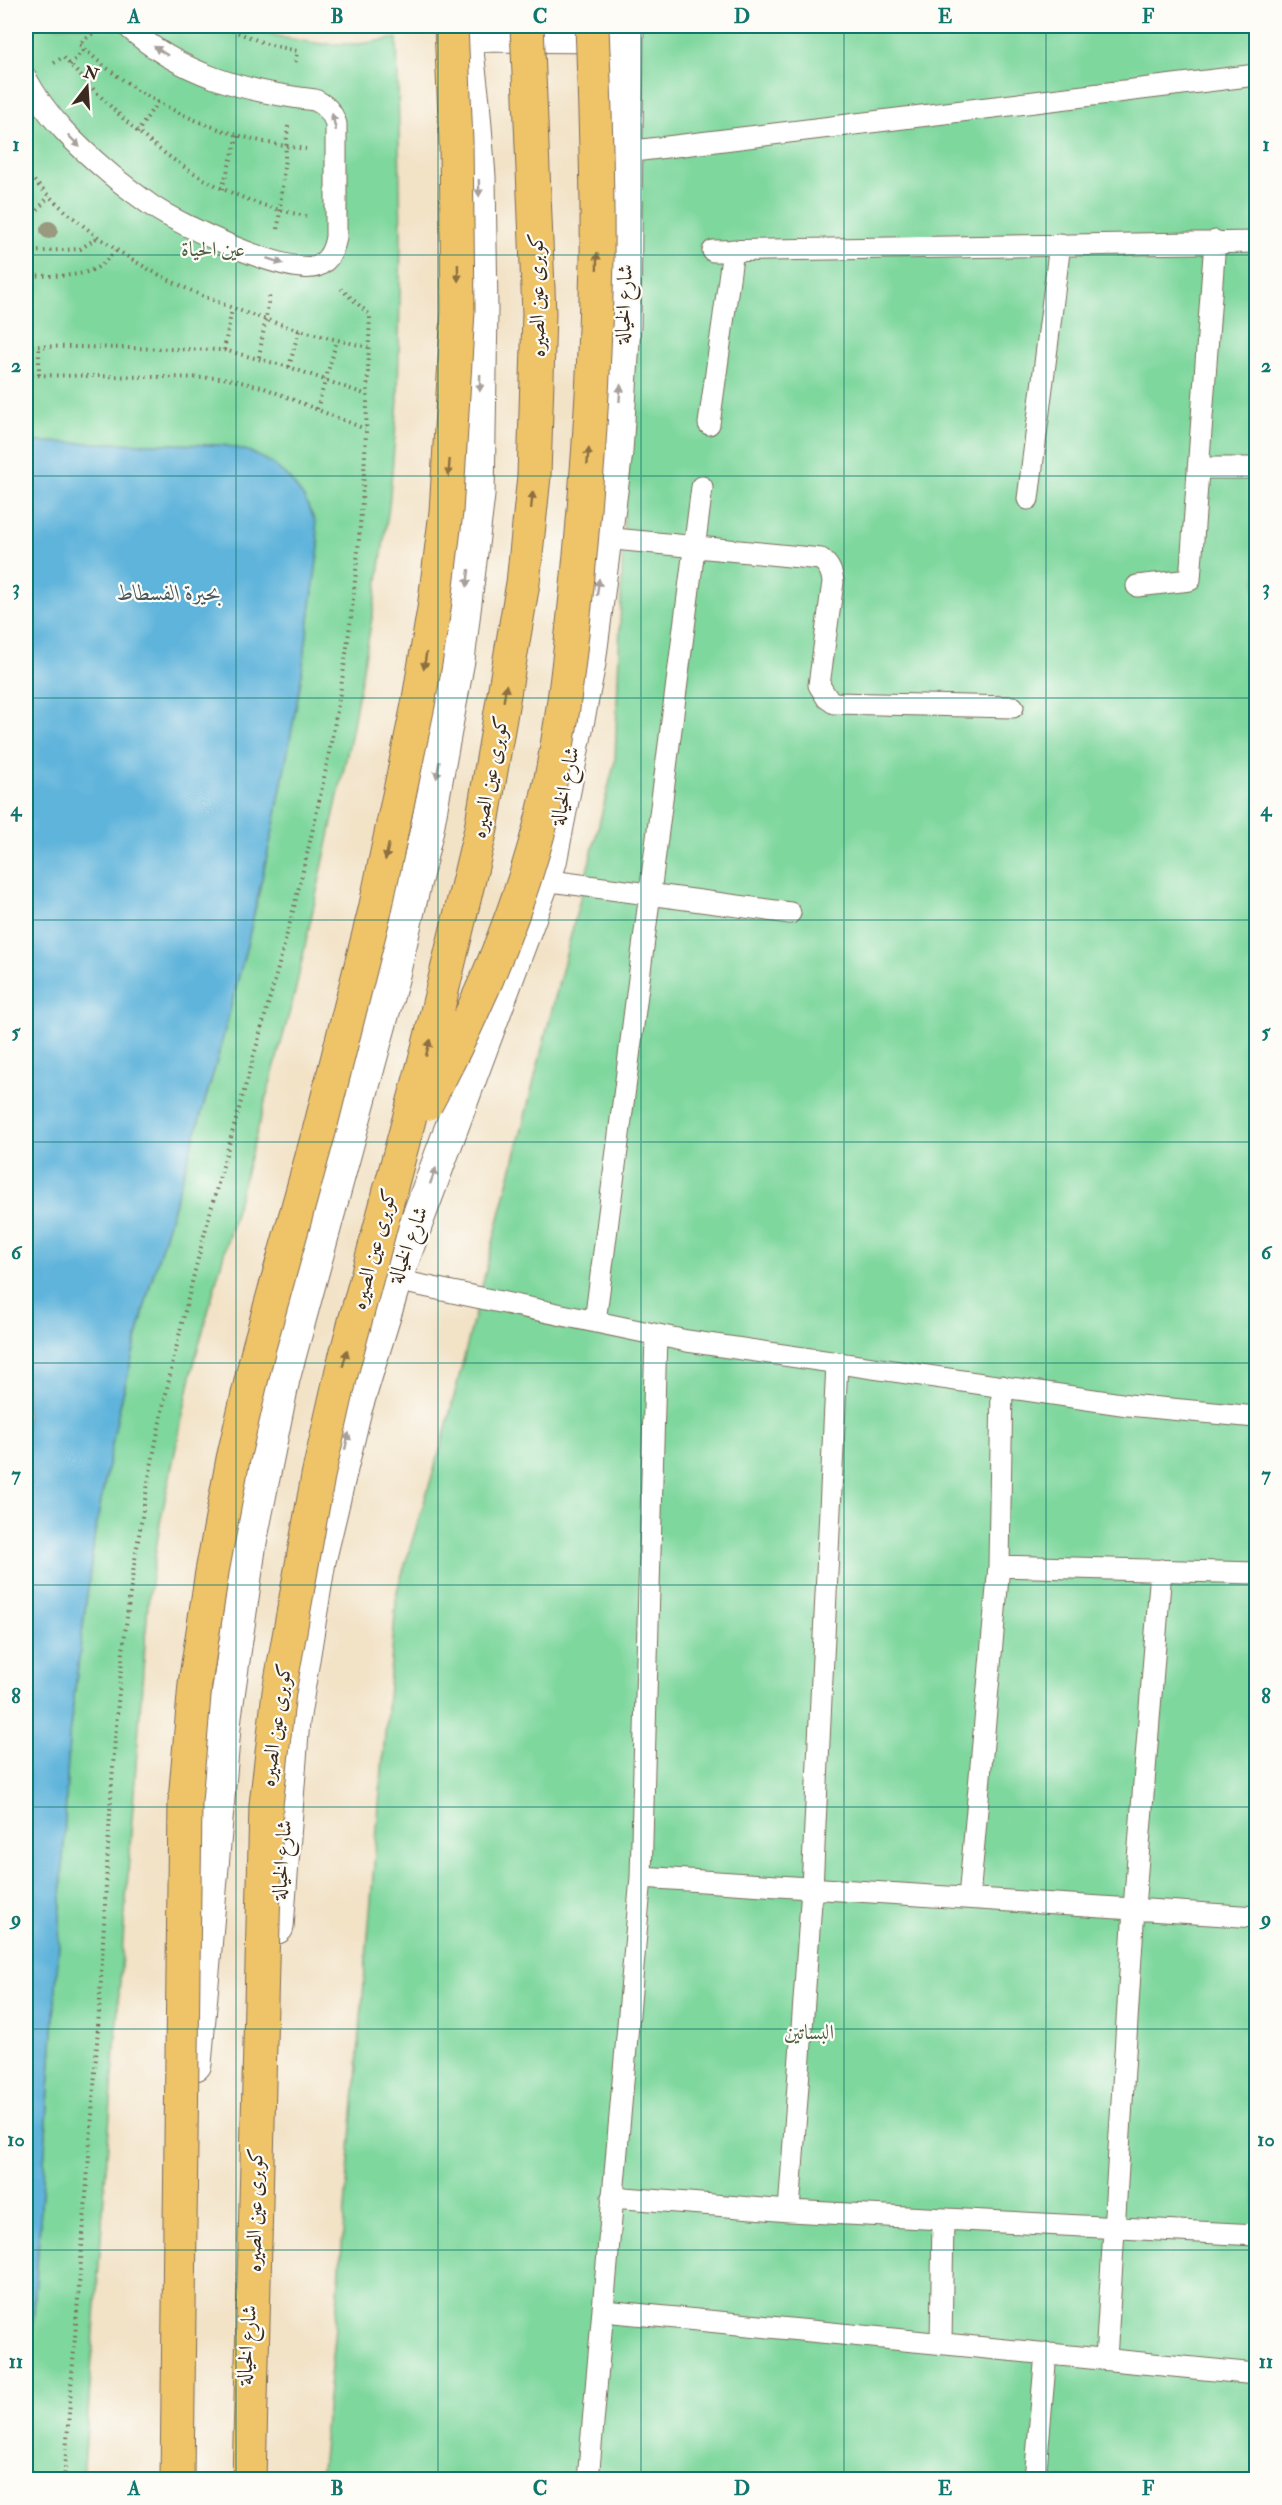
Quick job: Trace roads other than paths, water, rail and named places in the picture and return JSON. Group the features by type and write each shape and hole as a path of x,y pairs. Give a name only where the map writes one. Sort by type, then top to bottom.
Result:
{"highway":[{"name":"كوبرى عين الصيره","path":"249,2480 266,1805 279,1692 318,1476 342,1370 430,1041 481,829 523,583 534,476 539,313 527,26"},
{"path":"399,1153 453,1053 508,926 534,848 566,697 582,533 592,385 597,258 592,26"},
{"path":"177,2480 185,1801 195,1684 212,1572 233,1459 259,1347 320,1128 372,921 418,705 434,609 446,512 458,311 456,141 460,29"}],"street":[{"path":"167,2480 191,2107 225,1716 250,1542 283,1379 392,978 427,829 458,660 478,495 481,309 479,177 473,102 460,29 628,31"},
{"name":"شارع الخيالة","path":"238,2480 293,1721 319,1561 355,1410 395,1280 550,862 589,663 616,452 624,325 628,31"}],"lane":[{"path":"26,79 45,110 76,144 153,207 220,241 275,261 298,267 316,267 324,262 335,247 336,124 333,113 315,100 238,87 206,75 176,61 128,26"},
{"path":"626,152 1257,75"},
{"path":"1137,586 1190,580 1215,241"},
{"path":"709,424 723,251 1257,242"},
{"path":"1028,499 1060,244"},
{"path":"1198,468 1257,468"},
{"path":"595,1322 702,487"},
{"path":"604,538 694,548 813,556 828,565 833,582 819,685 827,698 834,703 1013,707"},
{"path":"543,880 790,913"},
{"path":"395,1280 656,1335 1128,1405 1257,1417"},
{"path":"588,2480 641,1877 656,1335"},
{"path":"789,2211 812,1888 837,1363"},
{"path":"969,1898 999,1566 1002,1386"},
{"path":"999,1566 1257,1573"},
{"path":"1106,2359 1112,2229 1134,1908 1161,1570"},
{"path":"641,1877 1257,1917"},
{"path":"612,2197 789,2211 1257,2235"},
{"path":"940,2343 943,2220"},
{"path":"604,2311 1257,2374"},
{"path":"1035,2480 1046,2353"}],"water":[{"name":"بحيرة الفسطاط","path":"26,442 223,445 248,451 270,462 289,478 304,498 315,521 319,546 300,686 274,825 247,945 216,1064 149,1289 118,1414 95,1532 69,1736 59,1943 26,2427"}],"park label":[{"name":"عين الحياة","path":"213,249"},
{"name":"البساتين","path":"809,2032"}]}
